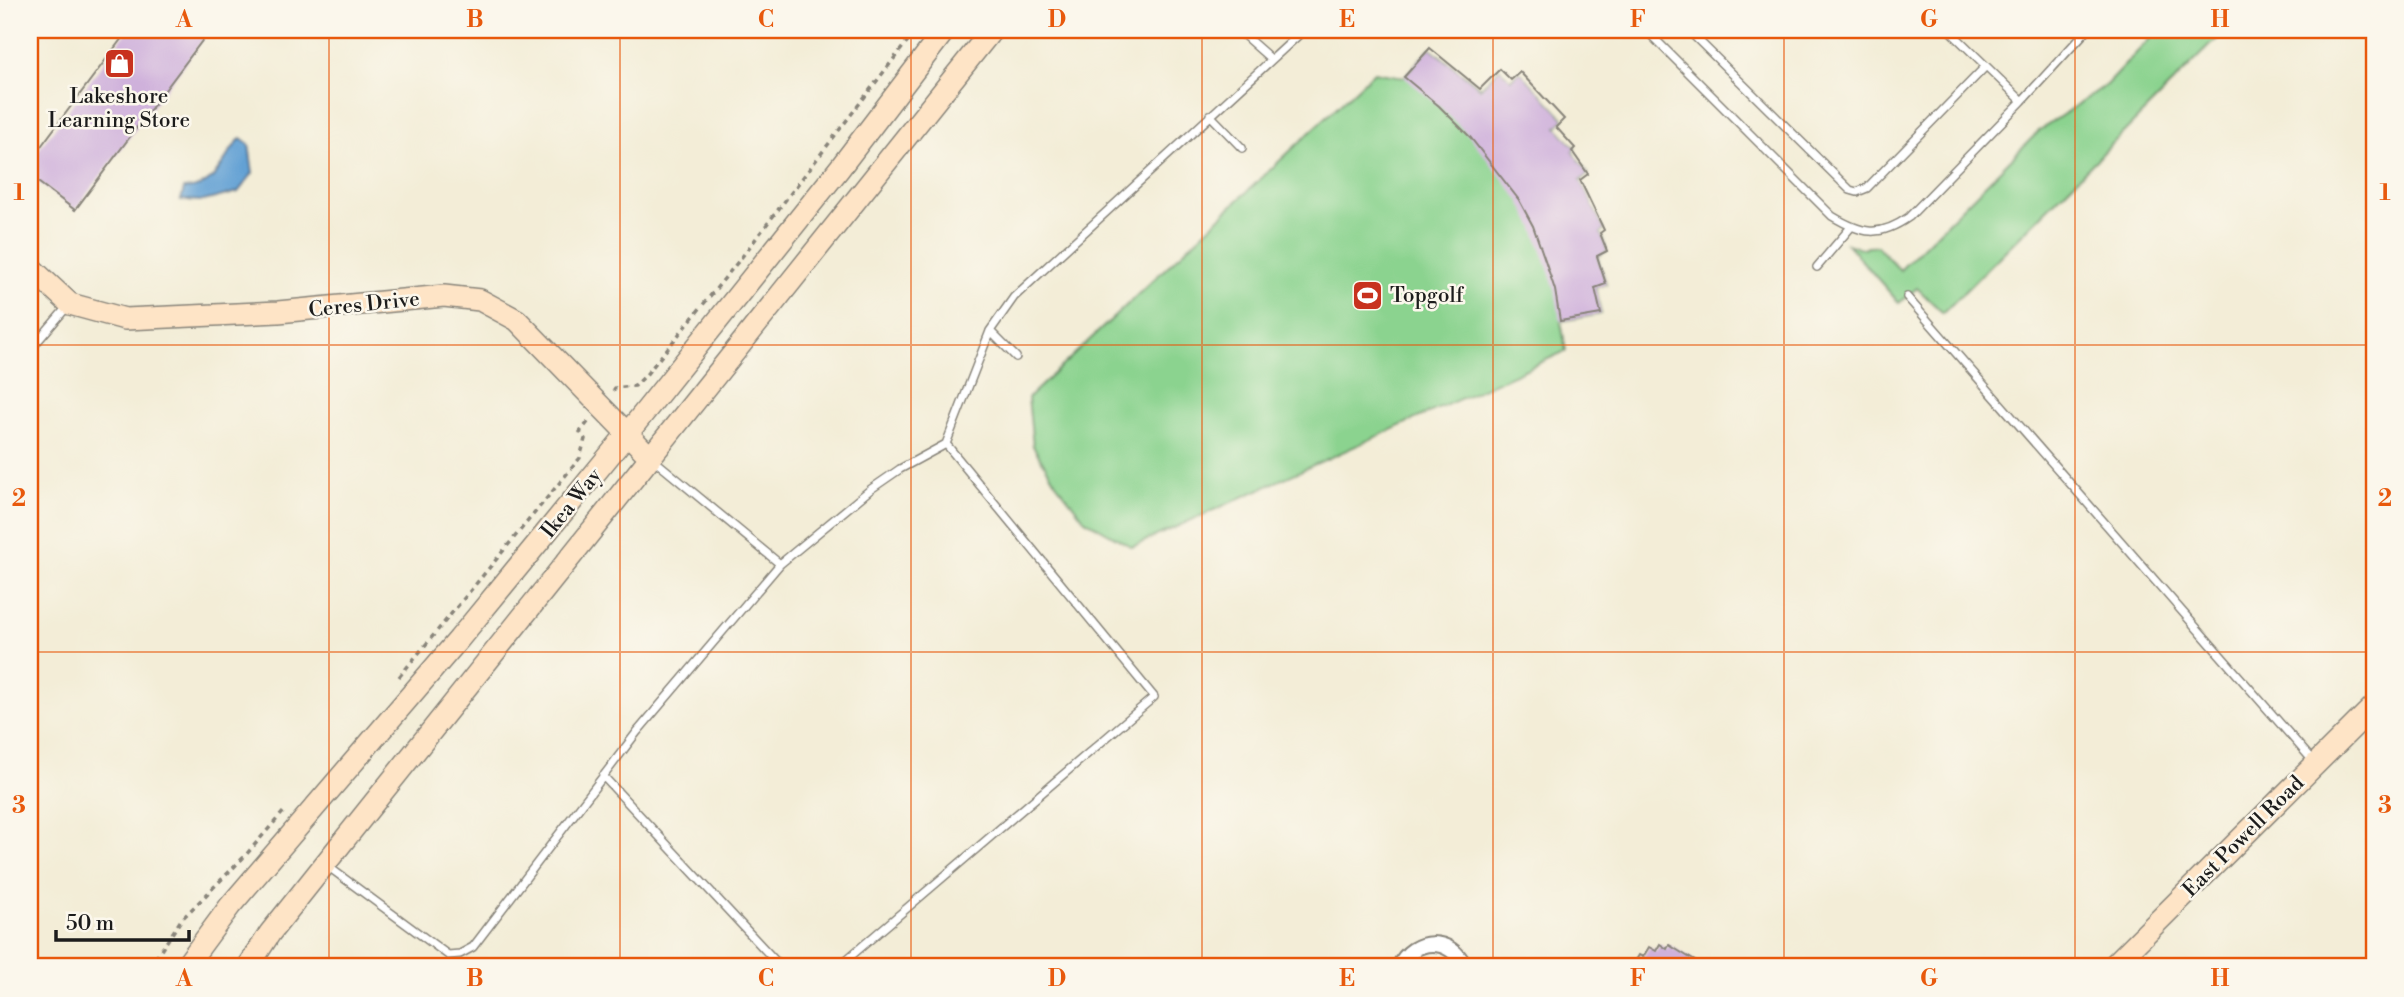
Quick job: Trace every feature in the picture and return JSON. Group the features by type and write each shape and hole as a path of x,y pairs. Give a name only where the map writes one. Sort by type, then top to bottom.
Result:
{"main road":[{"name":"Ikea Way","path":"185,967 230,906 460,639 627,435 946,30"},
{"name":"Ikea Way","path":"248,967 270,933 992,30"},
{"name":"Ceres Drive","path":"30,267 70,304 125,319 278,312 444,296 480,300 517,320 650,457"},
{"name":"East Powell Road","path":"2112,967 2374,705"}],"street":[{"path":"1399,967 1408,953 1419,946 1432,943 1451,949 1461,958 1465,967"}],"lane":[{"path":"325,864 448,955 460,954 473,947 637,732 780,564 871,489 900,469 946,444 990,331 1014,297 1304,30"},
{"path":"1646,30 1832,216 1851,227 1871,232 1892,229 1909,217 2022,102 2087,30"},
{"path":"1688,30 1850,190 1857,192 1867,188 1986,66"},
{"path":"1949,30 2022,102"},
{"path":"1243,31 1271,59"},
{"path":"1210,115 1242,148"},
{"path":"1817,267 1851,227"},
{"path":"1907,297 2316,764"},
{"path":"30,350 70,304"},
{"path":"990,331 1016,357"},
{"path":"838,967 1154,697 946,444"},
{"path":"650,457 780,564"},
{"path":"603,776 781,967"}],"path":[{"path":"395,682 580,458 584,439 580,432 615,388 635,386 645,376 758,236 916,30"},
{"path":"150,967 181,920 289,805"}],"green space":[{"path":"2158,30 2226,30 1943,313 1917,288 1899,303 1847,244 1861,248 1877,246 1900,270 2039,131 2106,85"},
{"name":"Topgolf","path":"1430,48 1480,88 1500,69 1510,80 1520,72 1564,119 1556,127 1575,148 1572,151 1588,174 1580,181 1604,230 1600,233 1607,251 1597,256 1606,284 1595,288 1601,314 1561,321 1566,351 1132,547 1085,520 1056,483 1033,446 1028,398 1374,72 1404,77"}],"water":[{"path":"241,138 249,144 253,173 238,192 204,201 181,200 184,189 196,187 212,178"}],"building":[{"path":"128,30 210,30 75,210 30,176 30,161"},
{"path":"1430,48 1480,89 1500,69 1511,80 1520,72 1564,119 1556,127 1575,148 1572,151 1588,174 1580,180 1604,230 1600,233 1607,251 1597,256 1606,284 1595,288 1601,314 1560,321 1555,290 1545,260 1533,226 1519,200 1470,137 1404,77"},
{"path":"1660,944 1667,949 1669,945 1695,961 1692,967 1632,967 1639,955 1643,957 1649,947 1656,951"}],"place":[{"name":"Lakeshore Learning Store","path":"119,64"},
{"name":"Topgolf","path":"1367,295"}]}
